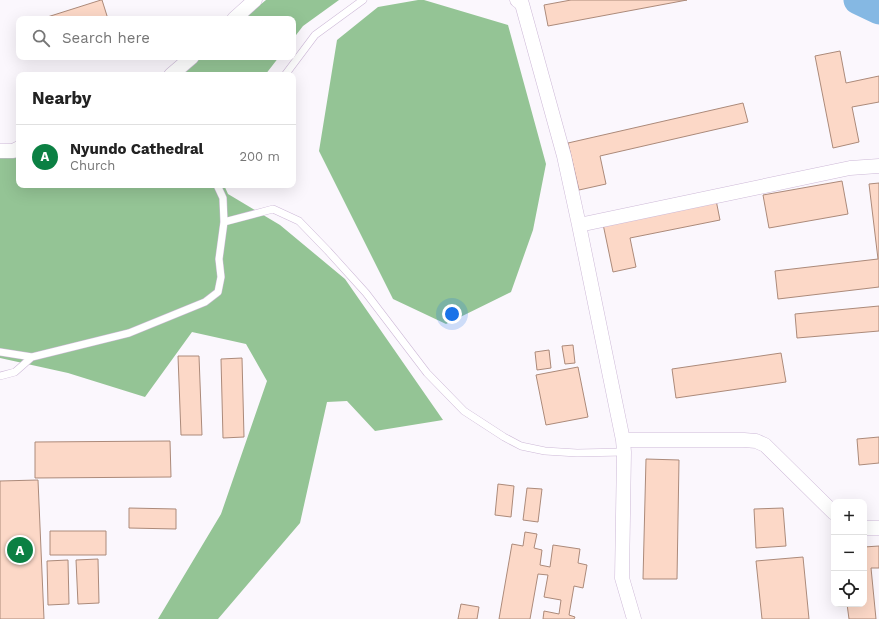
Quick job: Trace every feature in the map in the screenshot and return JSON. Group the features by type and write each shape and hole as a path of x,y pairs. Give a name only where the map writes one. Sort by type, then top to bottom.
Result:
{"street":[{"path":"237,16 255,0"},
{"path":"517,0 522,4 564,156 623,446 622,578 634,619"},
{"path":"174,72 188,60"},
{"path":"0,151 13,151 16,150"},
{"path":"579,225 844,169 879,166"},
{"path":"623,446 744,440 756,441 765,444 831,510"},
{"path":"867,528 879,528"}],"lane":[{"path":"287,72 315,35 363,0"},
{"path":"0,352 32,357 129,333 205,302 218,292 221,277 219,259 224,222 223,198 218,188"},
{"path":"224,222 273,209 300,221 366,293 427,373 464,411 504,437 521,446 545,451 576,453 623,446"},
{"path":"0,376 15,372 32,357"}],"green space":[{"path":"266,0 339,0 303,26 296,35 296,16 247,16"},
{"path":"424,0 508,25 546,164 533,230 511,292 446,324 393,299 319,151 337,40 378,7"},
{"path":"189,60 277,60 267,72 173,72"},
{"path":"16,154 16,188 225,188 228,194 280,225 345,279 443,420 375,431 347,401 327,402 300,523 218,619 158,619 221,514 267,381 246,344 192,332 145,397 68,373 0,358 0,155"}],"building":[{"path":"102,0 107,16 51,16"},
{"path":"571,0 687,0 548,26 544,5"},
{"path":"840,51 846,83 879,76 879,102 852,107 859,142 833,148 815,56"},
{"path":"743,103 748,122 600,156 606,184 579,190 568,143"},
{"path":"842,181 848,214 769,228 763,195"},
{"path":"879,183 879,287 778,299 775,271 878,259 869,184"},
{"path":"716,200 720,220 630,238 636,267 613,272 603,224"},
{"path":"879,306 879,331 797,338 795,314"},
{"path":"573,345 575,363 565,364 562,346"},
{"path":"549,350 551,368 537,370 535,352"},
{"path":"781,353 786,382 676,398 672,369"},
{"path":"178,356 199,356 202,435 181,435"},
{"path":"242,358 244,437 223,438 221,359"},
{"path":"578,367 588,417 546,425 536,375"},
{"path":"879,437 879,463 859,465 857,439"},
{"path":"170,441 171,477 35,478 35,442"},
{"path":"646,459 679,460 677,579 643,579"},
{"path":"38,480 44,619 0,619 0,481"},
{"path":"498,484 514,486 511,517 495,515"},
{"path":"527,488 542,489 538,522 523,520"},
{"path":"129,508 176,509 176,529 129,528"},
{"path":"783,508 786,546 756,548 754,509"},
{"path":"50,531 106,531 106,555 50,555"},
{"path":"525,532 537,534 534,548 542,550 540,565 550,567 553,545 580,549 578,563 587,565 583,588 574,586 569,615 575,617 574,619 543,619 544,611 559,614 561,600 544,597 548,575 538,574 530,619 499,619 512,544 523,546"},
{"path":"879,546 879,568 871,568 876,619 849,619 847,607 867,607 867,547"},
{"path":"803,557 809,619 762,619 756,561"},
{"path":"98,559 99,603 78,604 76,560"},
{"path":"68,560 69,604 48,605 47,561"},
{"path":"461,604 479,607 477,619 458,619"}],"waterway":[{"path":"858,0 879,10"}],"place":[{"name":"Nyundo Cathedral","path":"20,550"}]}
